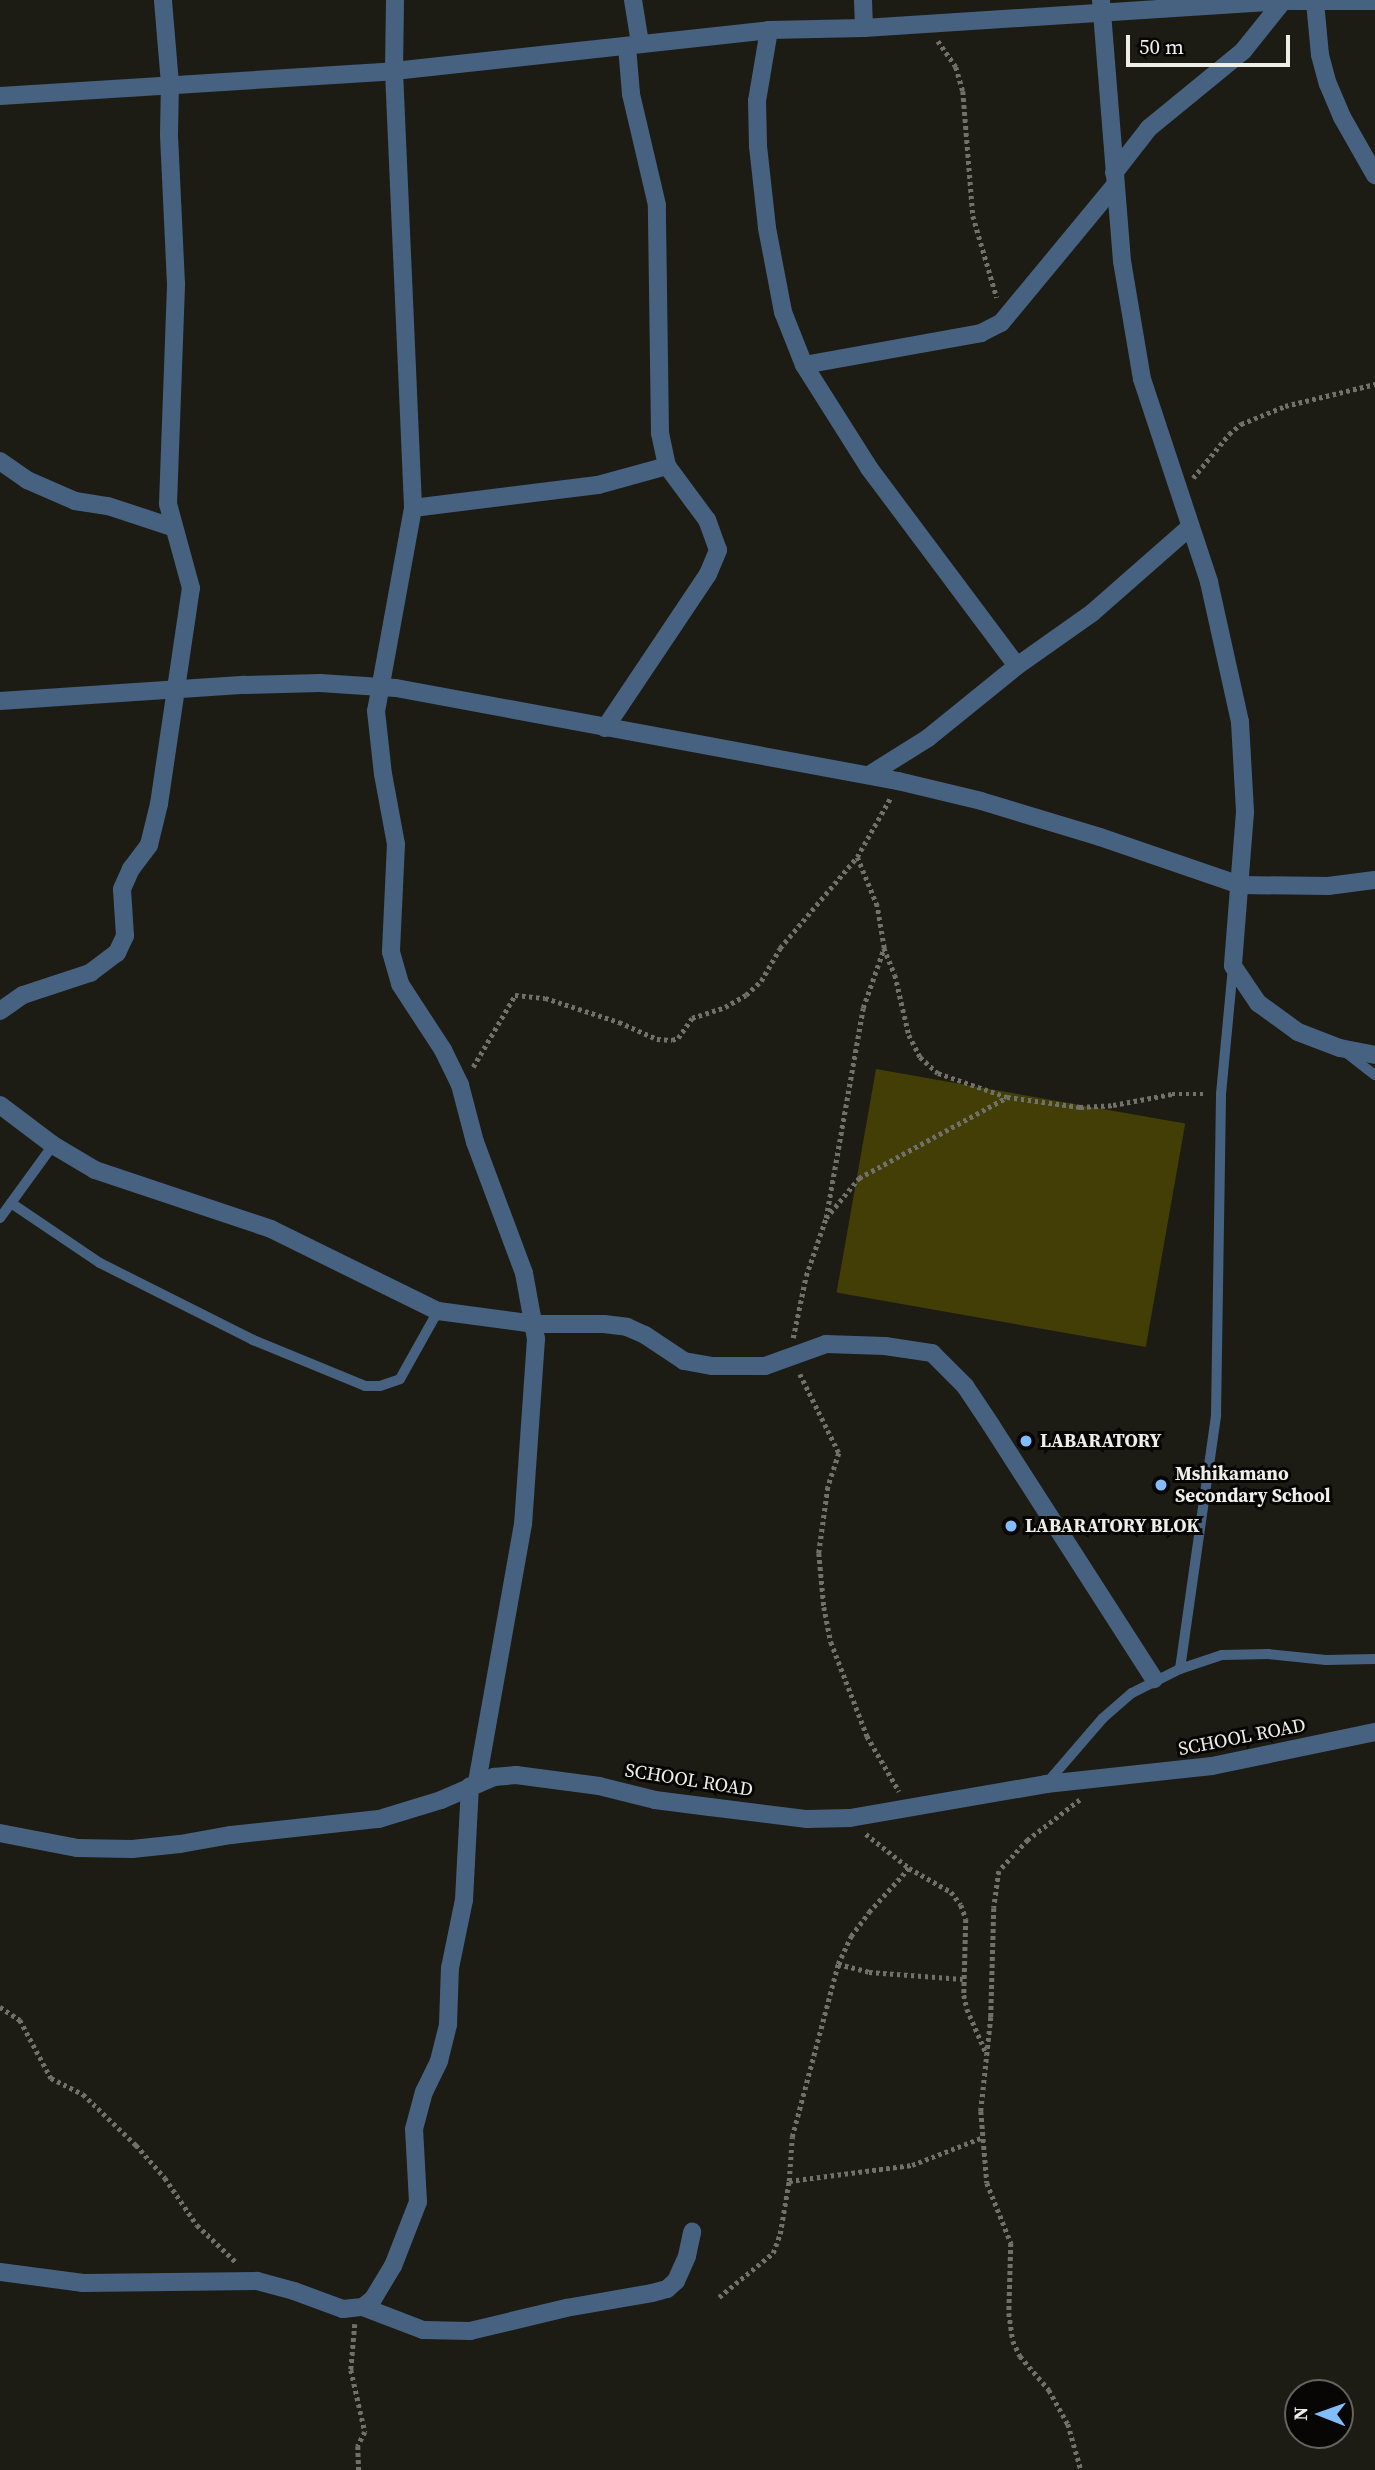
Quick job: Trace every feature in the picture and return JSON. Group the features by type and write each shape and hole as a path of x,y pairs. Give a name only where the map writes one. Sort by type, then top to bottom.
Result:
{"street":[{"path":"0,1010 23,995 90,973 117,953 124,942 121,889 153,834 191,588 184,556 172,527 167,484 176,284 169,134 170,84 163,0"},
{"path":"0,2272 83,2283 257,2281 343,2309 360,2307 373,2299 393,2266 418,2202 414,2129 424,2092 442,2051 447,2024 450,1968 464,1900 473,1784 523,1524 535,1324 524,1273 475,1142 460,1085 443,1050 400,984 392,962 396,844 377,727 379,686 413,508 394,71 395,0"},
{"path":"605,728 716,560 718,550 713,530 667,467 660,433 657,205 631,94 633,0"},
{"path":"863,0 864,28"},
{"path":"804,365 981,333 1002,323 1114,179 1149,128 1243,51 1283,1"},
{"path":"1307,1 1328,85 1342,117 1375,175"},
{"path":"0,96 394,71 769,30 925,24 1101,6 1375,1"},
{"path":"1101,6 1122,261 1142,379 1209,582 1240,722 1245,812 1233,967 1258,1003 1298,1032 1340,1048 1375,1055"},
{"path":"769,30 757,101 758,146 767,228 783,312 804,365 869,468 1017,666"},
{"path":"0,461 27,480 75,501 108,506 172,527"},
{"path":"413,508 598,485 667,467"},
{"path":"869,775 928,738 1017,666 1092,613 1190,527"},
{"path":"0,701 320,683 379,686 898,781 981,801 1088,833 1240,885 1315,886 1375,880"},
{"path":"0,1105 53,1145 95,1170 271,1229 438,1311 535,1324 604,1324 627,1327 645,1335 684,1361 713,1366 765,1366 826,1344 845,1343 932,1353 965,1386 1050,1513 1154,1679"},
{"name":"SCHOOL ROAD","path":"0,1833 77,1848 132,1849 180,1844 231,1835 379,1819 440,1800 473,1784 516,1774 599,1786 655,1800 807,1819 849,1818 1046,1784 1212,1766 1375,1732"},
{"path":"360,2307 423,2330 470,2331 566,2308 652,2293 667,2289 676,2281 687,2256 692,2232"}],"lane":[{"path":"1180,1669 1216,1415 1221,1094 1233,967"},
{"path":"1340,1048 1375,1075"},
{"path":"0,1218 53,1145"},
{"path":"11,1203 100,1263 253,1340 365,1386 380,1386 400,1378 438,1311"},
{"path":"1046,1784 1103,1718 1132,1693 1154,1679 1180,1669 1222,1656 1268,1654 1326,1660 1375,1659"}],"path":[{"path":"925,24 956,66 963,91 973,216 995,285 1002,323"},
{"path":"1178,493 1229,434 1241,424 1285,406 1375,384"},
{"path":"460,1085 491,1040 511,999 520,994 545,998 598,1014 657,1039 678,1038 692,1018 725,1007 755,988 780,948 857,857 882,816 898,781"},
{"path":"857,857 877,906 884,948 895,975 909,1035 920,1057 938,1073 1007,1097 1080,1107 1113,1105 1172,1094 1221,1094"},
{"path":"789,1356 806,1276 826,1218 863,1008 884,948"},
{"path":"826,1218 859,1178 1007,1097"},
{"path":"765,1366 804,1376 839,1453 828,1487 820,1539 824,1607 838,1667 855,1709 883,1766 908,1807"},
{"path":"1081,2470 1068,2424 1049,2390 1020,2356 1013,2341 1009,2313 1011,2243 987,2183 981,2138 994,1978 995,1888 999,1871 1028,1840 1083,1798"},
{"path":"849,1818 882,1849 951,1892 961,1905 966,1919 963,1979 967,2009 987,2056"},
{"path":"719,2297 773,2253 780,2234 789,2181 792,2137 838,1964 851,1936 909,1868"},
{"path":"838,1964 869,1972 963,1979"},
{"path":"0,2007 20,2020 51,2078 83,2094 136,2145 165,2179 197,2225 257,2281"},
{"path":"789,2181 912,2165 981,2138"},
{"path":"359,2470 358,2446 365,2432 351,2370 360,2307"}],"shaded area":[{"path":"876,1069 1185,1124 1146,1347 837,1293"}],"place":[{"name":"LABARATORY","path":"1026,1441"},
{"name":"Mshikamano Secondary School","path":"1161,1485"},
{"name":"LABARATORY BLOK","path":"1011,1526"}]}
